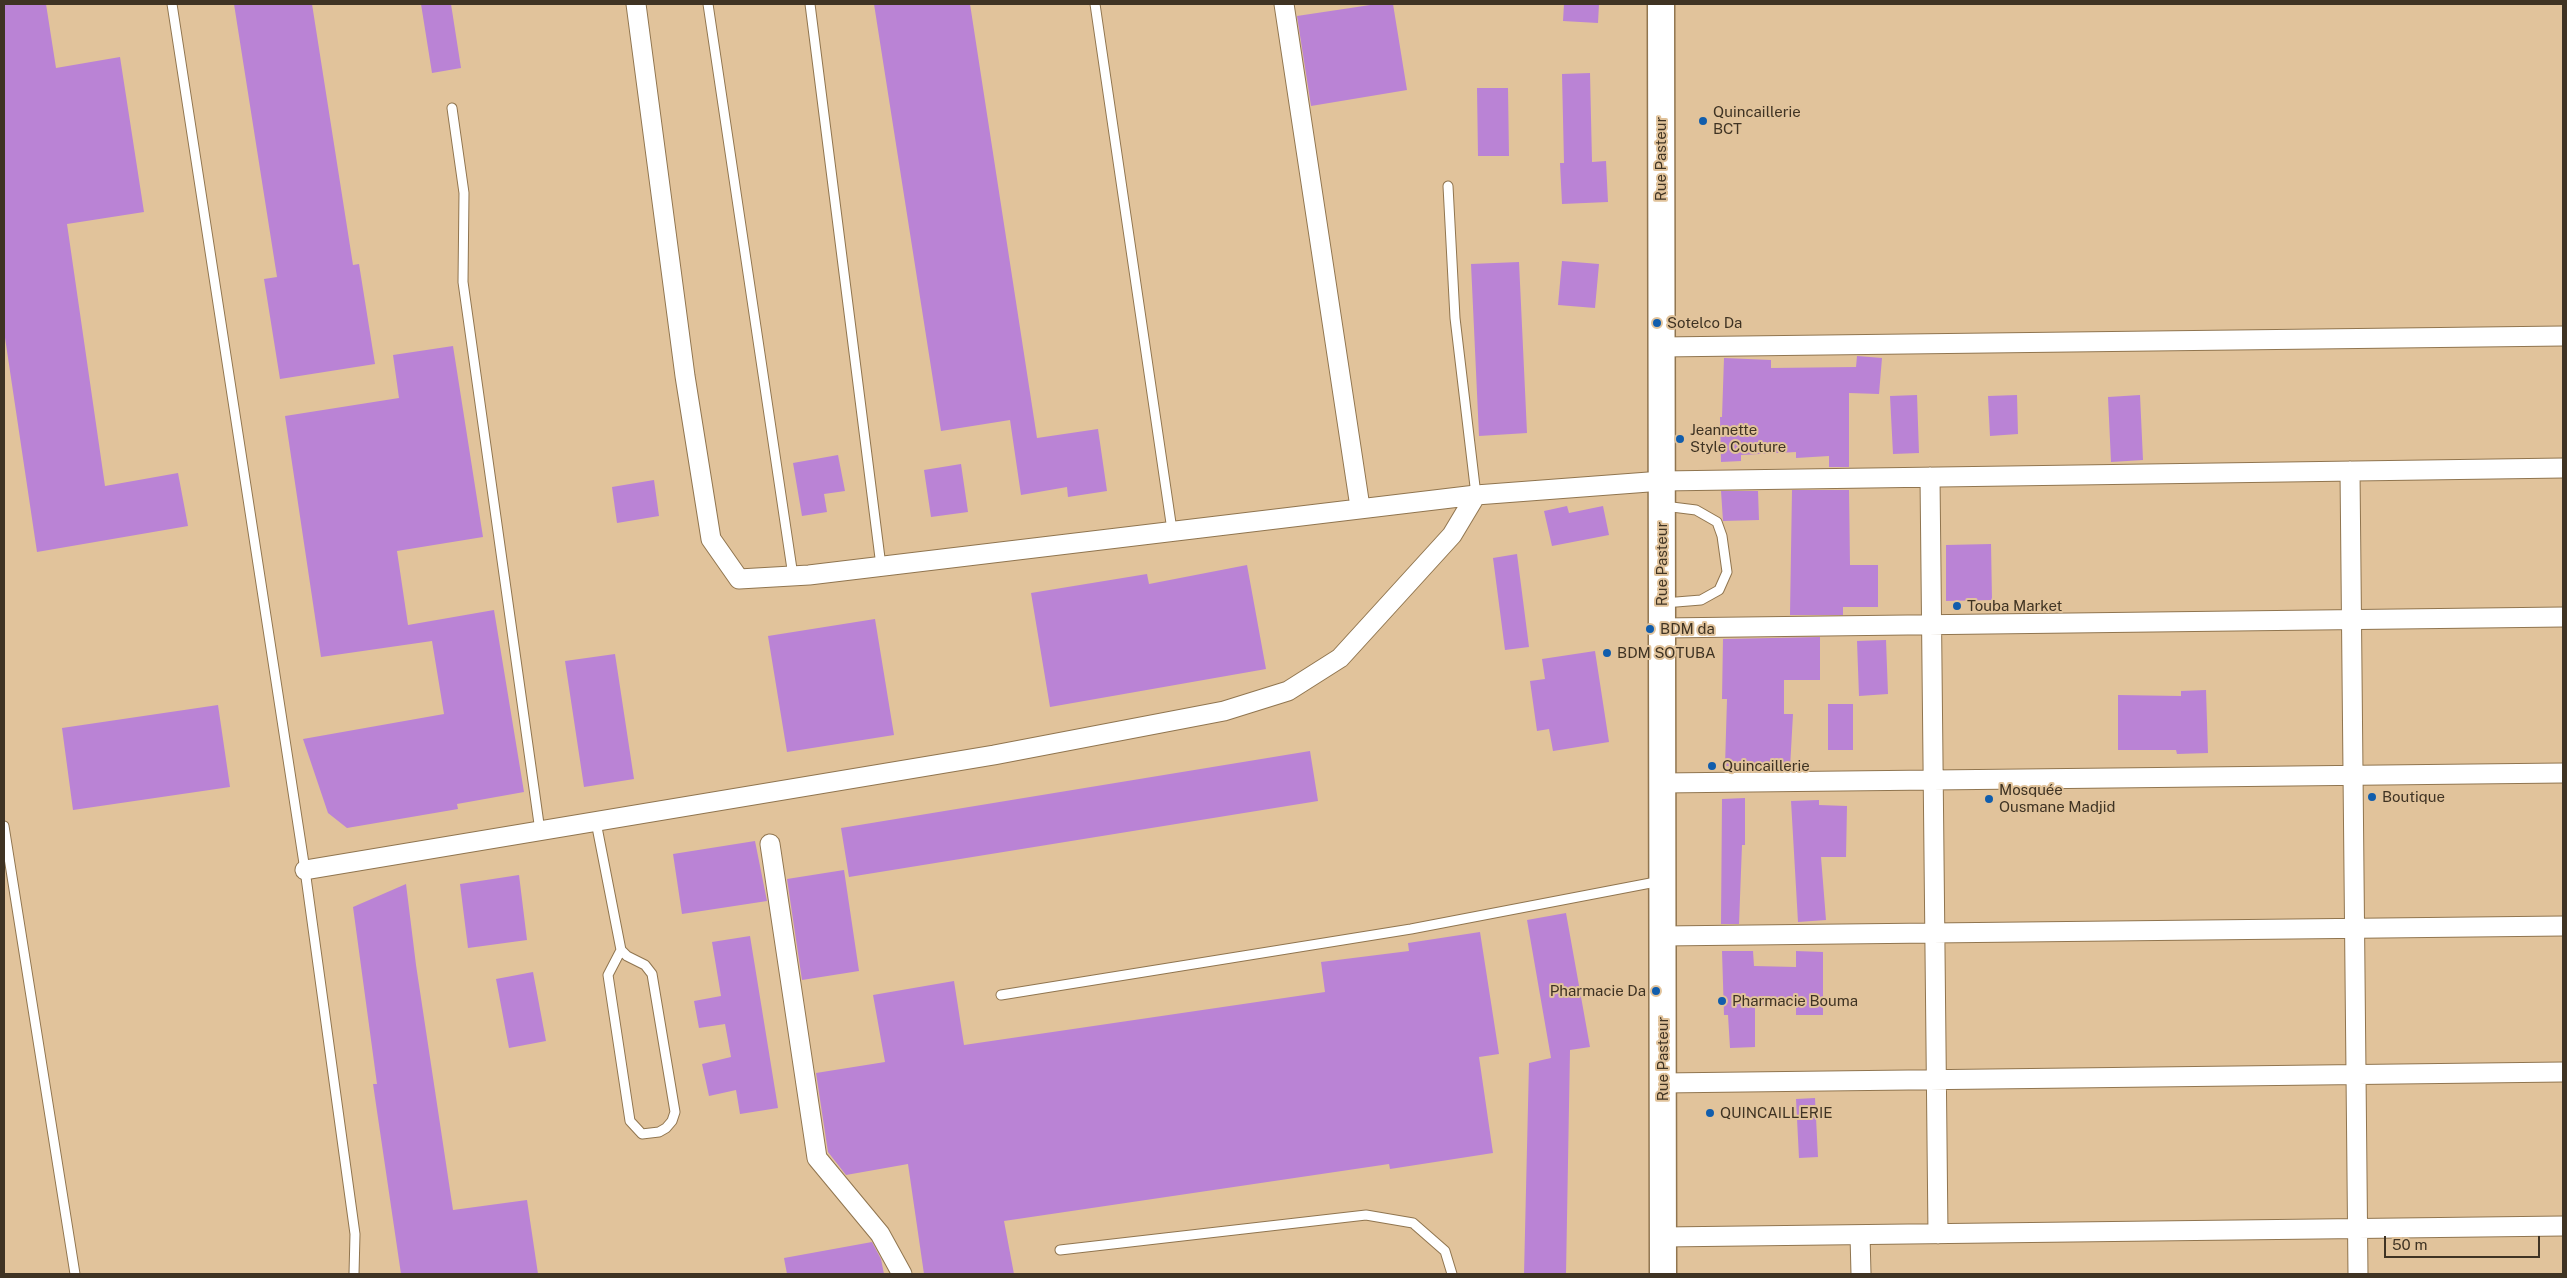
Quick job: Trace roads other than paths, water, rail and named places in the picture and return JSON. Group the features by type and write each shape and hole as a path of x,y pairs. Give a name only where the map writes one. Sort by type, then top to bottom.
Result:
{"main road":[{"name":"Rue Pasteur","path":"1661,4 1663,1274"}],"street":[{"path":"636,4 685,376 711,539 739,579 794,576 1360,507 1476,495 1662,493 1930,477 2563,468"},
{"path":"1284,4 1360,507"},
{"path":"1661,347 2563,336"},
{"path":"2350,471 2358,1274"},
{"path":"1930,477 1938,1234"},
{"path":"305,870 994,755 1224,711 1288,691 1340,658 1452,535 1476,495"},
{"path":"1662,616 1931,625 2563,617"},
{"path":"1662,783 2563,773"},
{"path":"770,844 817,1158 880,1234 902,1274"},
{"path":"1662,936 2563,926"},
{"path":"1663,1083 2563,1072"},
{"path":"1663,1237 2563,1226"},
{"path":"1860,1235 1861,1274"}],"lane":[{"path":"172,4 305,870 355,1234 354,1274"},
{"path":"708,4 794,576"},
{"path":"810,4 880,566"},
{"path":"1096,4 1172,530"},
{"path":"452,108 464,193 463,282 540,832"},
{"path":"1448,186 1455,318 1476,495"},
{"path":"1662,493 1717,522 1722,536 1727,572 1720,590 1662,616"},
{"path":"596,822 621,950 627,956 645,965 652,974 675,1112 672,1121 666,1128 658,1132 642,1134 630,1121 608,975 621,950"},
{"path":"4,826 75,1274"},
{"path":"1001,995 1411,929 1662,881"},
{"path":"1060,1250 1366,1215 1413,1223 1445,1251 1452,1274"}],"place":[{"name":"Quincaillerie BCT","path":"1703,121"},
{"name":"Sotelco Da","path":"1657,323"},
{"name":"Jeannette Style Couture","path":"1680,439"},
{"name":"Touba Market","path":"1957,606"},
{"name":"BDM da","path":"1650,629"},
{"name":"BDM SOTUBA","path":"1607,653"},
{"name":"Quincaillerie","path":"1712,766"},
{"name":"Boutique","path":"2372,797"},
{"name":"Mosquée Ousmane Madjid","path":"1989,799"},
{"name":"Pharmacie Da","path":"1656,991"},
{"name":"Pharmacie Bouma","path":"1722,1001"},
{"name":"QUINCAILLERIE","path":"1710,1113"}]}
